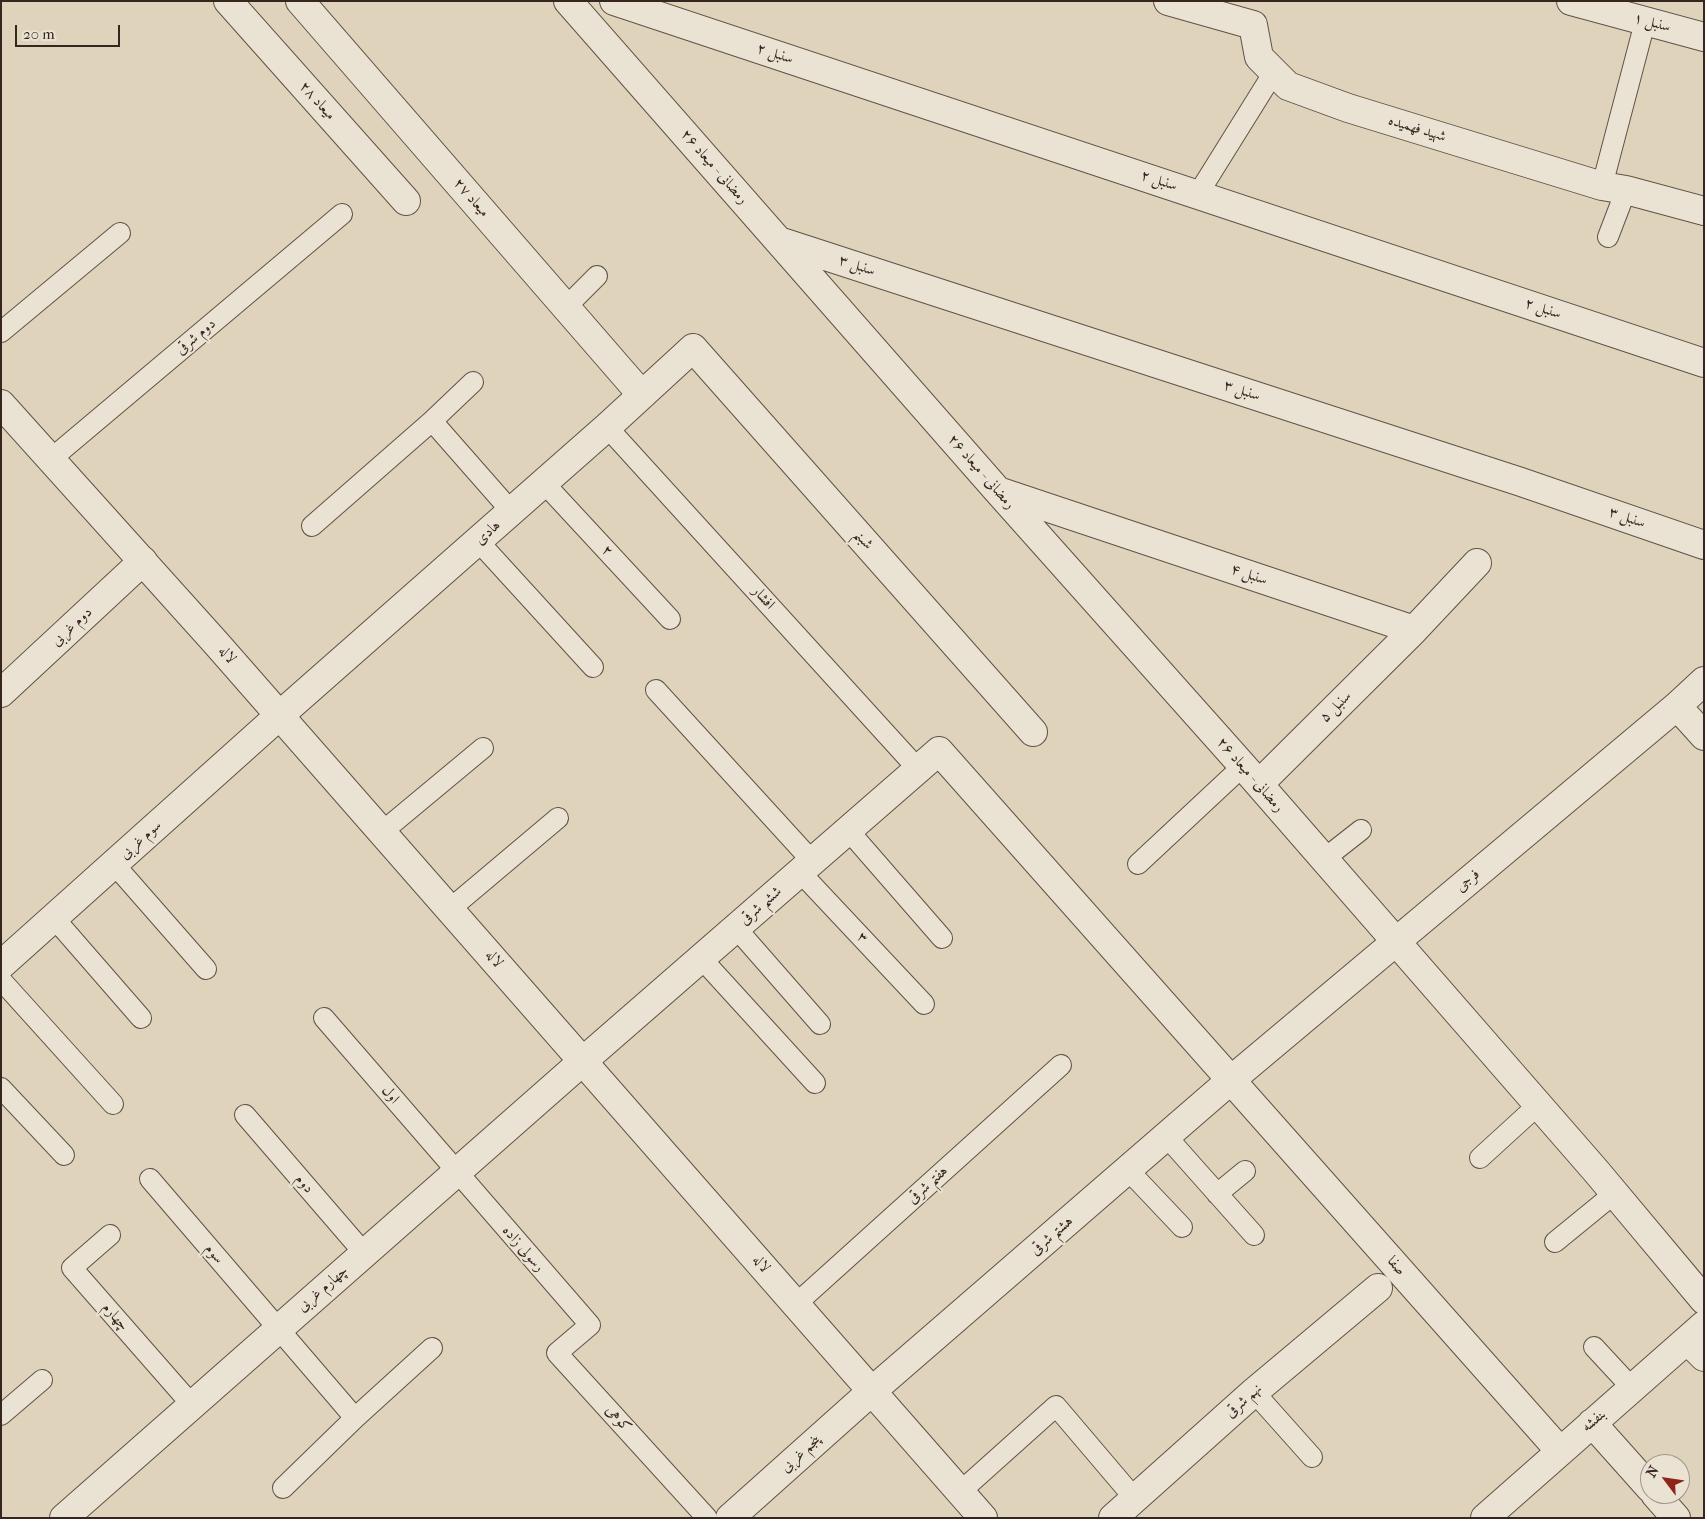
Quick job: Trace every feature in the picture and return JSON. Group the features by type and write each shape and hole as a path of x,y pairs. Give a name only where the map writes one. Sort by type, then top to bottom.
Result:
{"street":[{"name":"میعاد ۲۸","path":"228,1 406,201"},
{"name":"میعاد ۲۷","path":"300,1 642,395"},
{"name":"رمضانی - میعاد ۲۶","path":"568,1 997,490 1251,775 1615,1193 1704,1300"},
{"name":"سنبل ۲","path":"614,1 1704,363"},
{"name":"شهید فهمیده","path":"1168,1 1253,25 1260,57 1288,86 1348,108 1614,188 1704,212"},
{"name":"سنبل ۱","path":"1571,1 1704,37"},
{"name":"سنبل ۳","path":"779,241 1521,482 1704,545"},
{"name":"هادی","path":"280,715 478,542 693,348"},
{"name":"شبنم","path":"693,348 1033,732"},
{"name":"لاله","path":"1,404 280,715 983,1518"},
{"name":"سنبل ۴","path":"997,490 1414,630"},
{"name":"دوم غربی","path":"1,693 142,561"},
{"path":"1414,630 1477,563"},
{"name":"سنبل ۵","path":"1251,775 1414,630"},
{"name":"فرجی","path":"1231,1080 1677,706 1704,681"},
{"path":"1677,706 1704,736"},
{"name":"سوم غربی","path":"1,965 280,715"},
{"name":"ششم شرقی","path":"583,1061 939,750"},
{"name":"صفا","path":"939,750 1560,1451"},
{"name":"چهارم غربی","path":"64,1518 583,1061"},
{"name":"هشتم شرقی","path":"872,1391 1231,1080"},
{"name":"نهم شرقی","path":"1113,1518 1254,1392 1378,1288"},
{"name":"بنفشه","path":"1491,1516 1560,1451 1632,1388 1698,1340"},
{"name":"پنجم غربی","path":"730,1518 872,1391"},
{"path":"1592,1424 1640,1477"},
{"path":"1664,1504 1676,1518"}],"lane":[{"path":"1608,237 1614,188 1645,22"},
{"path":"1198,194 1274,72"},
{"name":"دوم شرقی","path":"51,459 342,214"},
{"path":"1,332 120,233"},
{"path":"566,307 597,276"},
{"path":"312,526 432,421 473,382"},
{"path":"432,421 512,511"},
{"name":"افشار","path":"607,427 918,769"},
{"name":"۲","path":"544,483 670,619"},
{"path":"478,542 593,666"},
{"name":"۳","path":"656,690 924,1004"},
{"path":"382,832 483,748"},
{"path":"1138,864 1251,775"},
{"path":"450,909 558,818"},
{"path":"848,830 942,938"},
{"path":"1324,859 1361,830"},
{"path":"114,864 206,969"},
{"path":"54,918 141,1018"},
{"path":"736,928 820,1024"},
{"path":"701,958 815,1084"},
{"path":"1,980 114,1104"},
{"name":"اول","path":"324,1018 457,1172"},
{"name":"هفتم شرقی","path":"796,1304 1061,1065"},
{"path":"1,1088 64,1155"},
{"path":"1480,1158 1538,1105"},
{"name":"دوم","path":"245,1116 364,1254"},
{"path":"1166,1136 1254,1235"},
{"path":"1128,1170 1182,1227"},
{"path":"1217,1194 1245,1171"},
{"name":"رسولی زاده","path":"457,1172 590,1325"},
{"name":"سوم","path":"150,1179 355,1418"},
{"path":"1555,1242 1615,1193"},
{"name":"چهارم","path":"110,1235 72,1268 192,1405"},
{"name":"کوهی","path":"590,1325 557,1353 707,1518"},
{"path":"1594,1347 1632,1388"},
{"path":"283,1488 355,1418 432,1348"},
{"path":"1,1415 42,1380"},
{"path":"1254,1392 1312,1457"},
{"path":"960,1492 1056,1406 1135,1498"}]}
